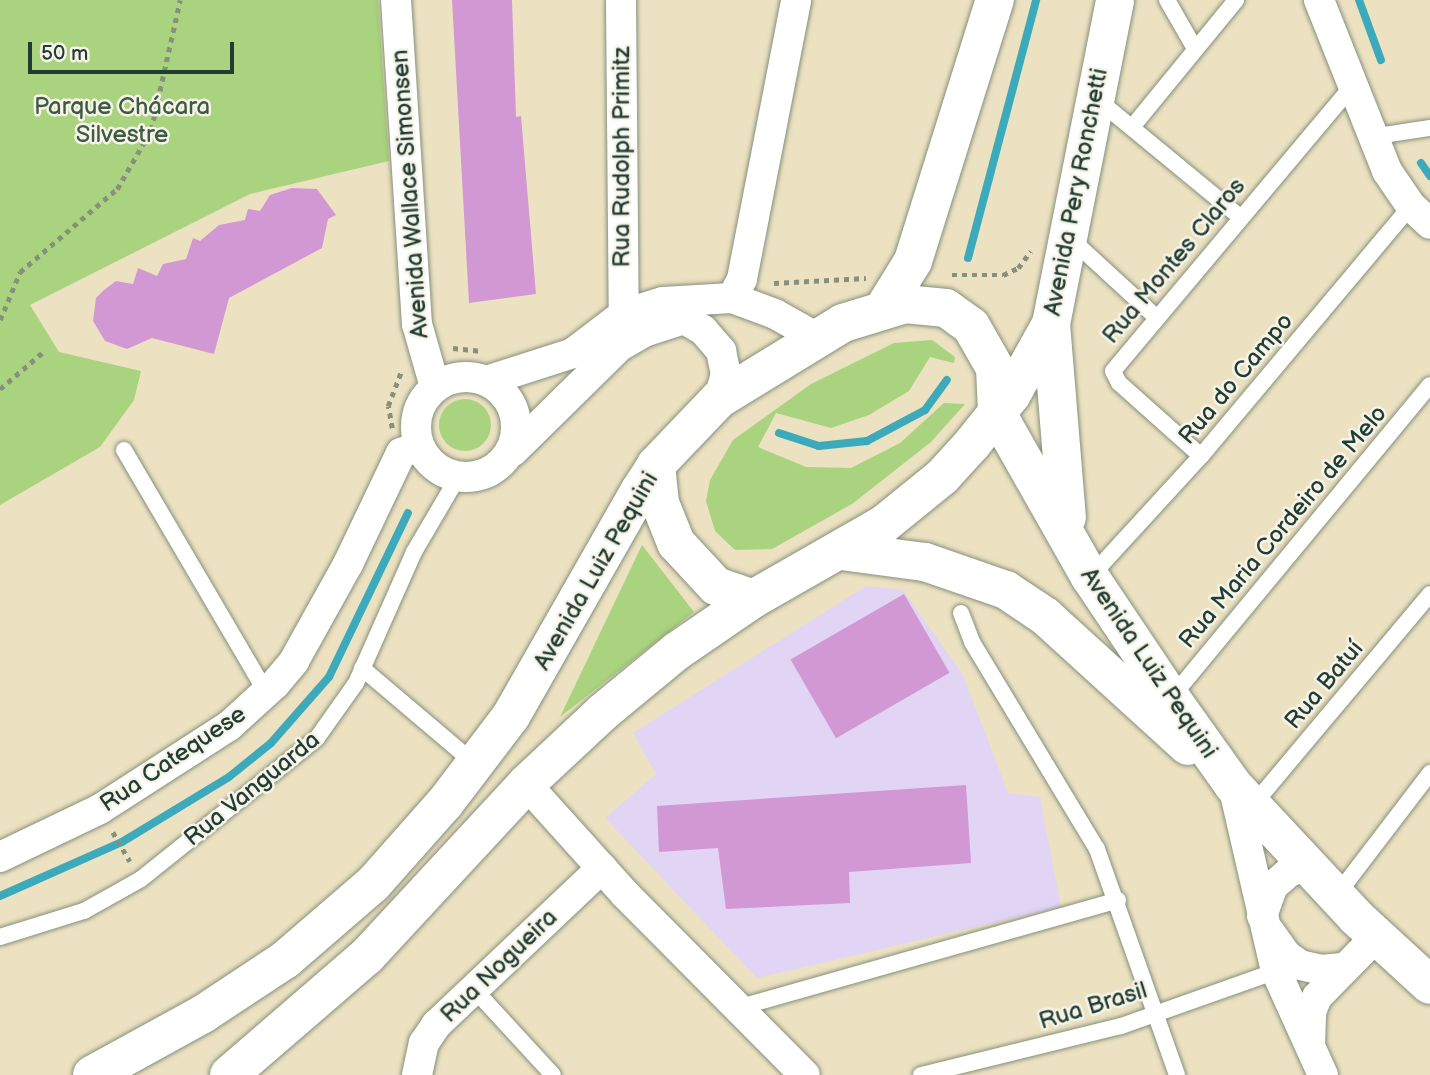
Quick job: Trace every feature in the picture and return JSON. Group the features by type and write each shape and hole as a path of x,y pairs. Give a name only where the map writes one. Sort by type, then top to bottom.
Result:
{"main road":[{"path":"884,308 913,261 995,0"},
{"name":"Avenida Pery Ronchetti","path":"841,551 942,477 1012,394 1051,324 1115,0"},
{"name":"Avenida Luiz Pequini","path":"92,1075 203,1014 286,959 373,884 475,764 518,704 656,465 719,399 816,337 884,308 928,304 946,308 971,326 995,368 997,412 1081,562 1171,698 1238,789 1335,896 1430,985"},
{"path":"1051,324 1058,459 1081,562"},
{"path":"656,465 660,503 676,543 716,586 753,599"},
{"path":"229,1075 367,956 526,784 677,651 753,599 841,551"},
{"name":"Avenida Luiz Pequini","path":"841,551 925,562 1006,590 1045,616 1149,713 1238,789"}],"street":[{"name":"Avenida Wallace Simonsen","path":"396,0 417,324 435,387"},
{"name":"Rua Rudolph Primitz","path":"621,0 624,314"},
{"path":"732,298 742,279 796,0"},
{"path":"1319,0 1371,137 1420,215"},
{"path":"719,399 726,374 721,351 703,330 684,319 643,332 620,346 513,451 483,475 458,477 435,467 419,446 419,408 435,387 460,377 486,381 573,353 624,314 663,302 732,298 775,314 816,337"},
{"path":"486,381 510,402 516,418 513,451"},
{"name":"Rua Catequese","path":"0,857 100,809 229,726 266,692 294,661 401,453 419,446"},
{"path":"526,784 602,868 805,1075"},
{"path":"1238,789 1262,916 1276,971 1323,1075"},
{"path":"1307,865 1290,872 1273,886 1262,916 1273,938 1293,961 1312,970 1342,968"},
{"name":"Rua Nogueira","path":"417,1075 424,1043 473,988 602,868"},
{"path":"1310,1046 1313,1004 1342,968 1376,937"}],"lane":[{"path":"1167,0 1194,47"},
{"path":"1133,126 1194,47 1236,0"},
{"name":"Rua Montes Claros","path":"1201,456 1114,376 1115,365 1351,86"},
{"path":"1096,99 1133,126 1241,218"},
{"path":"1371,137 1430,128"},
{"name":"Rua do Campo","path":"1081,562 1201,456 1420,215"},
{"path":"1069,237 1156,317"},
{"name":"Rua Maria Cordeiro de Melo","path":"1171,698 1430,385"},
{"path":"124,450 266,692"},
{"name":"Rua Vanguarda","path":"0,937 84,911 141,879 301,754 332,721 362,668 414,552 458,477"},
{"name":"Rua Batuí","path":"1238,789 1430,594"},
{"path":"961,613 985,666 1078,813 1118,900 1177,1075"},
{"path":"362,668 475,764"},
{"path":"1335,896 1430,773"},
{"path":"737,1008 1118,900"},
{"name":"Rua Brasil","path":"921,1075 1085,1036 1276,971"},
{"path":"473,988 553,1075"}],"path":[{"path":"0,320 20,272 117,189 151,130 180,0"},
{"path":"0,389 43,352"},
{"path":"114,834 127,858"}],"shaded area":[{"path":"866,586 903,590 963,675 1008,793 1040,797 1061,907 757,978 605,818 656,774 633,733"}],"green space":[{"name":"Parque Chácara Silvestre","path":"0,0 378,0 389,161 250,194 30,305 59,352 141,371 134,400 100,447 0,505"},
{"path":"932,340 955,357 954,363 930,357 909,391 869,415 831,428 776,413 758,447 806,467 851,468 900,443 944,403 965,404 931,442 852,504 772,549 735,550 715,531 706,501 710,480 733,440 811,384 894,343"},
{"path":"465,399 484,406 491,425 484,444 465,451 446,444 439,425 446,406"},
{"path":"642,545 694,612 560,717"}],"building":[{"path":"452,0 512,0 516,117 521,116 536,294 469,303"},
{"path":"292,188 317,189 336,215 328,219 322,248 229,298 214,354 152,338 127,349 105,341 93,321 96,298 104,290 116,281 133,284 138,268 157,276 163,264 186,259 193,238 200,241 219,225 245,220 248,209 260,211 270,195"},
{"path":"904,594 950,673 836,738 791,660"},
{"path":"966,785 971,863 849,872 850,903 726,909 718,848 659,852 657,806"}],"waterway":[{"path":"968,258 1036,0"},
{"path":"1359,0 1381,60"},
{"path":"1421,163 1430,176"},
{"path":"779,433 819,446 867,441 925,410 947,380"},
{"path":"0,896 122,842 229,777 271,743 329,677 408,513"}]}
